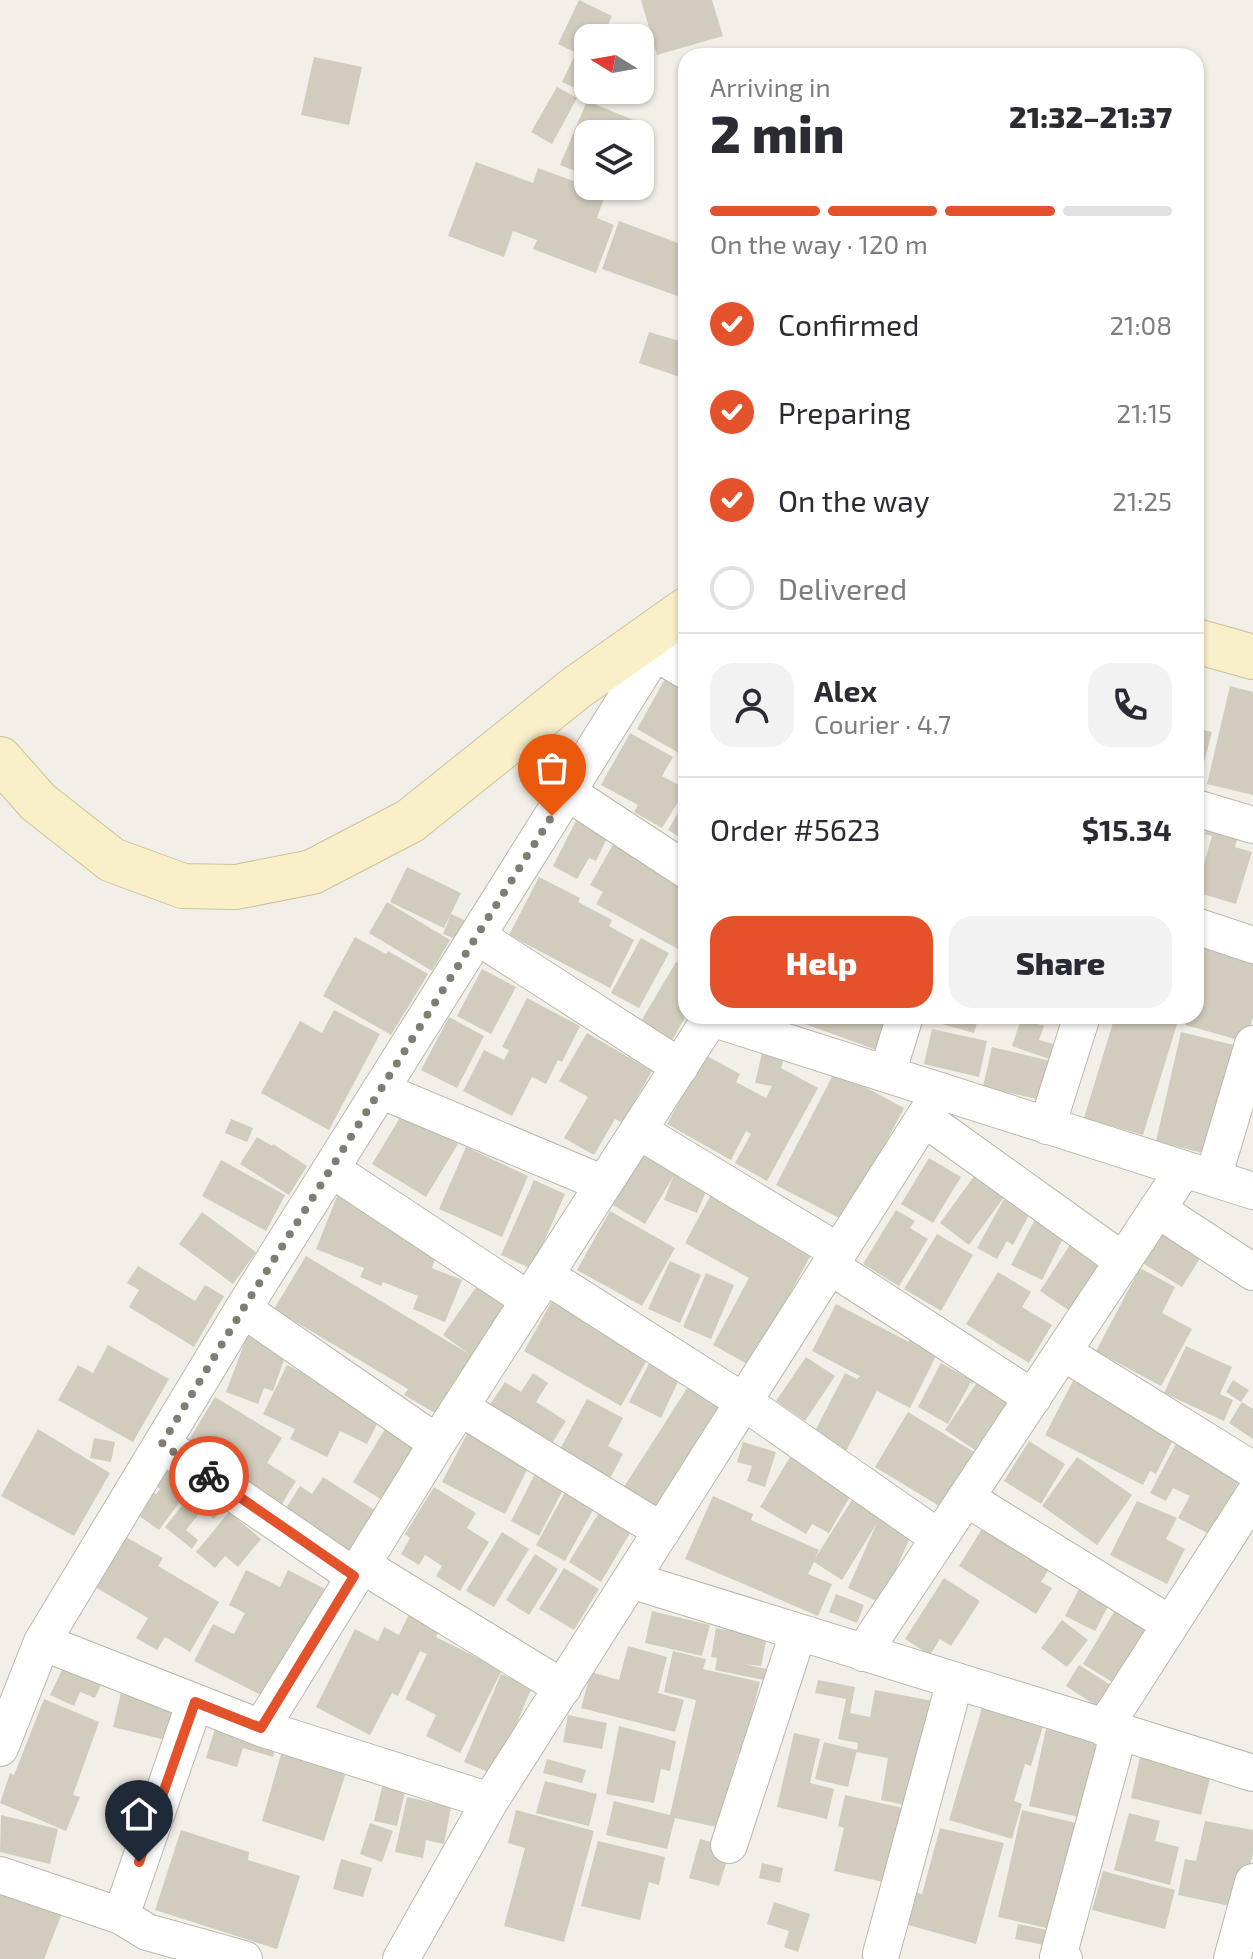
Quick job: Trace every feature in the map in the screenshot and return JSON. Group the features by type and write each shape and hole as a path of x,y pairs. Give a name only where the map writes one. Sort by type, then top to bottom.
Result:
{"main road":[{"path":"0,759 38,802 112,860 183,886 236,887 312,872 410,821 576,688 678,615"},
{"path":"1204,643 1253,657"}],"street":[{"path":"0,1748 42,1642 243,1309 678,618"},
{"path":"655,652 678,666"},
{"path":"567,792 678,865"},
{"path":"1204,810 1253,825"},
{"path":"1204,929 1253,945"},
{"path":"477,936 680,1067"},
{"path":"261,1728 437,1443 708,1024"},
{"path":"733,1024 887,1074 933,1105 1123,1261"},
{"path":"887,1074 903,1024"},
{"path":"1047,1126 1079,1024"},
{"path":"863,1653 1157,1209 1198,1174 1253,1044"},
{"path":"380,1090 604,1184"},
{"path":"933,1105 1047,1126 1253,1191"},
{"path":"401,1959 490,1801 933,1105"},
{"path":"639,1131 835,1259 1033,1398"},
{"path":"331,1169 537,1288 744,1402 939,1538"},
{"path":"1157,1209 1253,1272"},
{"path":"243,1309 437,1443"},
{"path":"1063,1352 1253,1470"},
{"path":"461,1408 662,1531"},
{"path":"162,1444 358,1570 563,1688"},
{"path":"1064,1959 1058,1957 1111,1730 1170,1624 1253,1496"},
{"path":"966,1498 1170,1624"},
{"path":"631,1580 1253,1773"},
{"path":"729,1845 798,1633"},
{"path":"42,1642 261,1728 490,1801"},
{"path":"881,1954 955,1681"},
{"path":"135,1936 195,1702"},
{"path":"0,1875 135,1936 244,1959"},
{"path":"1232,1959 1253,1882"}],"building":[{"path":"579,0 612,16 608,24 574,24 574,52 558,44"},
{"path":"641,0 712,0 723,36 657,55 654,24 648,24"},
{"path":"314,57 362,67 349,125 301,115"},
{"path":"574,57 574,88 562,82"},
{"path":"557,87 574,96 574,104 552,144 531,132"},
{"path":"586,104 594,104 633,120 579,120"},
{"path":"574,132 574,170 560,165"},
{"path":"476,162 533,183 538,168 574,181 574,200 603,200 597,218 614,225 596,273 533,249 537,240 513,231 504,257 448,236"},
{"path":"619,221 678,243 678,296 602,269"},
{"path":"649,332 678,341 678,376 639,363"},
{"path":"670,670 678,674 678,752 637,729"},
{"path":"1230,686 1253,692 1253,795 1207,784"},
{"path":"1204,730 1212,732 1204,763"},
{"path":"630,733 673,757 662,776 678,785 678,802 662,828 634,812 638,805 601,785"},
{"path":"678,813 678,836 668,830"},
{"path":"1211,813 1242,822 1235,847 1252,852 1236,904 1204,894 1204,864 1212,836 1205,834"},
{"path":"578,817 609,834 596,861 589,858 577,879 553,866"},
{"path":"615,841 678,877 678,949 596,904 603,892 590,885"},
{"path":"407,867 461,893 444,928 390,902"},
{"path":"539,877 580,898 578,902 612,920 609,926 634,940 610,988 509,935"},
{"path":"387,902 450,940 432,971 369,933"},
{"path":"451,914 471,923 463,942 443,934"},
{"path":"355,937 386,954 388,951 428,974 391,1035 323,996"},
{"path":"641,938 669,953 639,1008 611,993"},
{"path":"1204,945 1253,959 1253,1017 1246,1042 1185,1025 1204,1024"},
{"path":"678,963 678,1024 681,1024 672,1040 641,1021"},
{"path":"482,969 516,987 491,1034 457,1016"},
{"path":"527,998 580,1026 562,1062 558,1060 546,1084 532,1077 512,1116 463,1091 484,1050 504,1060 509,1050 502,1047"},
{"path":"334,1010 380,1034 329,1130 261,1093 300,1021 322,1033"},
{"path":"449,1017 484,1036 457,1088 421,1070"},
{"path":"805,1024 891,1024 882,1052"},
{"path":"942,1024 977,1024 974,1033"},
{"path":"1019,1024 1037,1024 1044,1026 1039,1040 1060,1046 1055,1061 1012,1046"},
{"path":"1113,1024 1177,1024 1143,1135 1084,1118"},
{"path":"932,1029 987,1041 979,1077 924,1064"},
{"path":"1181,1032 1242,1047 1214,1156 1156,1141"},
{"path":"587,1033 652,1071 622,1123 615,1119 594,1155 564,1138 588,1097 559,1081"},
{"path":"992,1047 1055,1062 1046,1101 983,1087"},
{"path":"762,1053 784,1058 781,1068 818,1088 767,1181 735,1163 751,1134 746,1131 731,1160 667,1124 705,1055 740,1074 736,1082 766,1098 772,1086 755,1083"},
{"path":"835,1071 904,1108 845,1221 776,1185"},
{"path":"404,1111 458,1144 426,1197 372,1164"},
{"path":"231,1119 253,1128 247,1142 225,1133"},
{"path":"257,1137 307,1166 289,1195 240,1164"},
{"path":"466,1147 528,1176 502,1237 439,1209"},
{"path":"644,1148 709,1184 697,1213 664,1200 673,1177 645,1224 611,1204"},
{"path":"929,1158 961,1177 933,1223 901,1204"},
{"path":"221,1160 285,1195 266,1231 202,1196"},
{"path":"975,1175 1004,1197 969,1245 940,1223"},
{"path":"534,1180 565,1194 532,1269 501,1255"},
{"path":"340,1189 408,1228 403,1240 437,1254 432,1268 462,1280 445,1322 413,1309 418,1296 383,1282 381,1286 360,1277 364,1268 316,1249"},
{"path":"713,1191 813,1251 751,1366 713,1345 749,1278 685,1243"},
{"path":"1004,1199 1030,1213 1013,1245 1007,1241 997,1259 977,1248"},
{"path":"896,1210 915,1221 910,1228 928,1239 899,1286 863,1264"},
{"path":"1040,1210 1070,1225 1042,1280 1011,1265"},
{"path":"610,1211 675,1248 642,1306 577,1270"},
{"path":"202,1212 256,1252 233,1284 179,1244"},
{"path":"1166,1228 1204,1252 1182,1287 1144,1264"},
{"path":"937,1234 973,1255 941,1311 904,1289"},
{"path":"1077,1234 1110,1255 1073,1313 1040,1291"},
{"path":"306,1256 469,1354 443,1335 481,1280 515,1304 440,1416 404,1395 408,1389 274,1309"},
{"path":"670,1261 701,1275 680,1323 648,1309"},
{"path":"138,1266 195,1301 205,1285 224,1296 194,1347 129,1307 139,1290 127,1283"},
{"path":"1140,1268 1175,1287 1162,1313 1192,1329 1161,1386 1096,1351"},
{"path":"998,1272 1031,1292 1022,1307 1052,1325 1029,1363 966,1324"},
{"path":"706,1273 734,1285 711,1339 683,1327"},
{"path":"553,1299 651,1353 621,1406 524,1351"},
{"path":"836,1304 909,1342 913,1334 940,1348 910,1408 877,1391 846,1451 813,1435 845,1373 857,1379 860,1376 812,1351"},
{"path":"247,1336 287,1351 273,1391 264,1388 258,1404 226,1392"},
{"path":"108,1345 169,1379 133,1442 58,1400 78,1365 93,1373"},
{"path":"1186,1346 1232,1367 1220,1394 1233,1400 1224,1421 1164,1393"},
{"path":"806,1357 835,1376 805,1421 776,1401"},
{"path":"652,1358 682,1373 661,1418 629,1402"},
{"path":"941,1363 966,1377 958,1369 983,1374 971,1382 948,1424 918,1407"},
{"path":"287,1365 383,1412 367,1444 340,1431 327,1457 290,1439 295,1429 263,1414"},
{"path":"533,1373 548,1383 536,1402 566,1421 549,1448 487,1409 505,1382 521,1392"},
{"path":"693,1379 727,1401 656,1512 622,1490"},
{"path":"1074,1379 1177,1432 1156,1474 1150,1471 1143,1485 1045,1435"},
{"path":"1233,1380 1249,1390 1241,1402 1226,1392"},
{"path":"978,1381 1008,1401 975,1450 945,1430"},
{"path":"215,1397 282,1438 267,1463 296,1481 280,1507 184,1448"},
{"path":"587,1399 623,1418 608,1446 623,1454 609,1480 558,1453"},
{"path":"1242,1402 1253,1409 1253,1439 1229,1423"},
{"path":"908,1412 974,1452 941,1507 875,1467"},
{"path":"388,1424 419,1443 384,1501 353,1482"},
{"path":"472,1424 534,1456 505,1514 442,1482"},
{"path":"38,1429 110,1473 74,1536 1,1496"},
{"path":"94,1438 115,1442 111,1462 90,1458"},
{"path":"1029,1441 1065,1464 1041,1504 1004,1481"},
{"path":"743,1442 776,1452 765,1487 747,1481 752,1466 737,1462"},
{"path":"1177,1442 1242,1475 1211,1535 1178,1518 1190,1496 1173,1488 1166,1501 1150,1493"},
{"path":"790,1457 852,1493 829,1533 812,1524 806,1534 760,1507"},
{"path":"1077,1457 1132,1495 1097,1545 1042,1506"},
{"path":"174,1465 195,1481 159,1530 135,1513 151,1491 156,1494 160,1489 147,1480"},
{"path":"537,1470 566,1484 539,1536 511,1521"},
{"path":"323,1477 376,1511 348,1555 283,1513 300,1486 312,1494"},
{"path":"201,1482 227,1502 214,1519 202,1510 186,1530 198,1540 192,1549 165,1527"},
{"path":"569,1485 598,1501 565,1561 536,1545"},
{"path":"434,1487 476,1513 467,1528 489,1542 460,1591 436,1576 442,1566 425,1555 419,1565 401,1554 410,1538 405,1534"},
{"path":"855,1495 913,1531 881,1603 848,1588 877,1523 842,1580 814,1562 808,1574 832,1584 818,1616 685,1559 713,1496 753,1514 751,1520 819,1550 814,1560"},
{"path":"1137,1501 1177,1518 1166,1539 1185,1549 1167,1584 1110,1555"},
{"path":"601,1509 633,1528 601,1582 569,1562"},
{"path":"229,1512 261,1539 238,1567 225,1556 215,1568 196,1552"},
{"path":"988,1519 1055,1560 1041,1582 1052,1588 1036,1614 959,1566"},
{"path":"502,1532 529,1549 494,1607 466,1591"},
{"path":"124,1536 163,1558 158,1566 219,1602 190,1652 165,1637 157,1650 136,1638 148,1618 95,1587"},
{"path":"535,1554 558,1569 529,1615 506,1600"},
{"path":"564,1568 599,1589 574,1630 539,1609"},
{"path":"246,1570 280,1587 288,1570 327,1590 298,1649 291,1645 265,1697 194,1661 213,1624 234,1634 245,1613 229,1605"},
{"path":"944,1578 980,1601 951,1646 940,1639 930,1655 905,1639"},
{"path":"1081,1585 1111,1601 1095,1631 1065,1616"},
{"path":"836,1594 864,1605 857,1623 829,1612"},
{"path":"413,1606 444,1621 436,1637 502,1670 460,1753 426,1736 436,1715 405,1699 427,1654 420,1651 398,1696 392,1693 370,1735 316,1707 355,1629 378,1641 384,1627 399,1635"},
{"path":"1117,1607 1151,1628 1117,1685 1083,1664"},
{"path":"652,1611 710,1625 702,1656 645,1643"},
{"path":"1062,1620 1088,1640 1067,1667 1041,1648"},
{"path":"716,1628 767,1637 761,1666 744,1664 776,1671 774,1682 715,1670 717,1658 711,1657"},
{"path":"628,1646 667,1657 658,1693 684,1700 675,1732 581,1708 591,1672 619,1680"},
{"path":"673,1651 706,1659 703,1669 760,1682 750,1721 755,1722 747,1756 738,1753 732,1778 741,1780 730,1830 675,1818 667,1849 606,1835 614,1801 670,1815 696,1700 664,1692"},
{"path":"1079,1665 1114,1687 1101,1709 1066,1686"},
{"path":"63,1668 101,1685 95,1698 80,1692 74,1706 50,1695"},
{"path":"501,1674 532,1687 495,1775 464,1762"},
{"path":"818,1680 855,1687 850,1713 870,1717 875,1690 959,1706 920,1808 881,1800 888,1758 856,1752 848,1787 815,1779 824,1742 857,1750 858,1743 838,1739 846,1699 815,1693"},
{"path":"122,1688 184,1703 174,1742 113,1727"},
{"path":"44,1699 99,1722 73,1795 80,1797 66,1831 0,1803 10,1773 14,1775"},
{"path":"982,1708 1043,1726 1031,1766 1025,1764 1014,1801 1022,1804 1012,1839 949,1820"},
{"path":"568,1715 607,1723 602,1749 563,1742"},
{"path":"217,1722 278,1740 273,1757 243,1748 237,1767 206,1758"},
{"path":"619,1726 676,1741 670,1771 661,1769 654,1803 606,1794"},
{"path":"1046,1729 1110,1743 1093,1820 1029,1806"},
{"path":"794,1733 820,1739 810,1783 834,1789 827,1819 777,1807"},
{"path":"283,1747 347,1769 324,1841 262,1821"},
{"path":"1140,1757 1211,1774 1201,1815 1131,1798"},
{"path":"547,1759 586,1770 582,1783 543,1773"},
{"path":"545,1781 597,1794 589,1826 536,1813"},
{"path":"383,1783 406,1788 397,1826 374,1821"},
{"path":"845,1795 916,1811 888,1883 834,1871 844,1828 838,1826"},
{"path":"407,1797 451,1807 444,1844 426,1840 423,1858 395,1852"},
{"path":"516,1810 594,1831 564,1942 504,1926 525,1848 508,1843"},
{"path":"1022,1810 1080,1824 1055,1930 998,1917"},
{"path":"1129,1813 1160,1821 1155,1841 1179,1847 1170,1885 1114,1870"},
{"path":"1,1815 58,1829 50,1864 0,1852"},
{"path":"1205,1821 1253,1830 1253,1853 1240,1908 1178,1895 1185,1859 1196,1861"},
{"path":"370,1823 393,1831 382,1862 360,1854"},
{"path":"940,1828 1004,1843 976,1944 905,1924 915,1892 922,1894"},
{"path":"181,1830 249,1852 248,1860 300,1876 277,1949 155,1910"},
{"path":"700,1839 731,1848 719,1886 689,1878"},
{"path":"598,1841 665,1857 659,1885 649,1882 640,1920 581,1906"},
{"path":"341,1859 372,1868 363,1897 333,1889"},
{"path":"762,1863 783,1868 780,1883 759,1878"},
{"path":"1103,1871 1175,1890 1165,1929 1092,1910"},
{"path":"0,1887 63,1911 44,1959 0,1959"},
{"path":"774,1902 810,1914 798,1952 784,1947 789,1931 767,1924"},
{"path":"1018,1924 1053,1931 1049,1946 1015,1939"}],"way so far":[{"path":"209,1476 162,1444 243,1309 552,816"}],"route":[{"path":"139,1862 195,1702 261,1728 354,1576 209,1476"}]}
